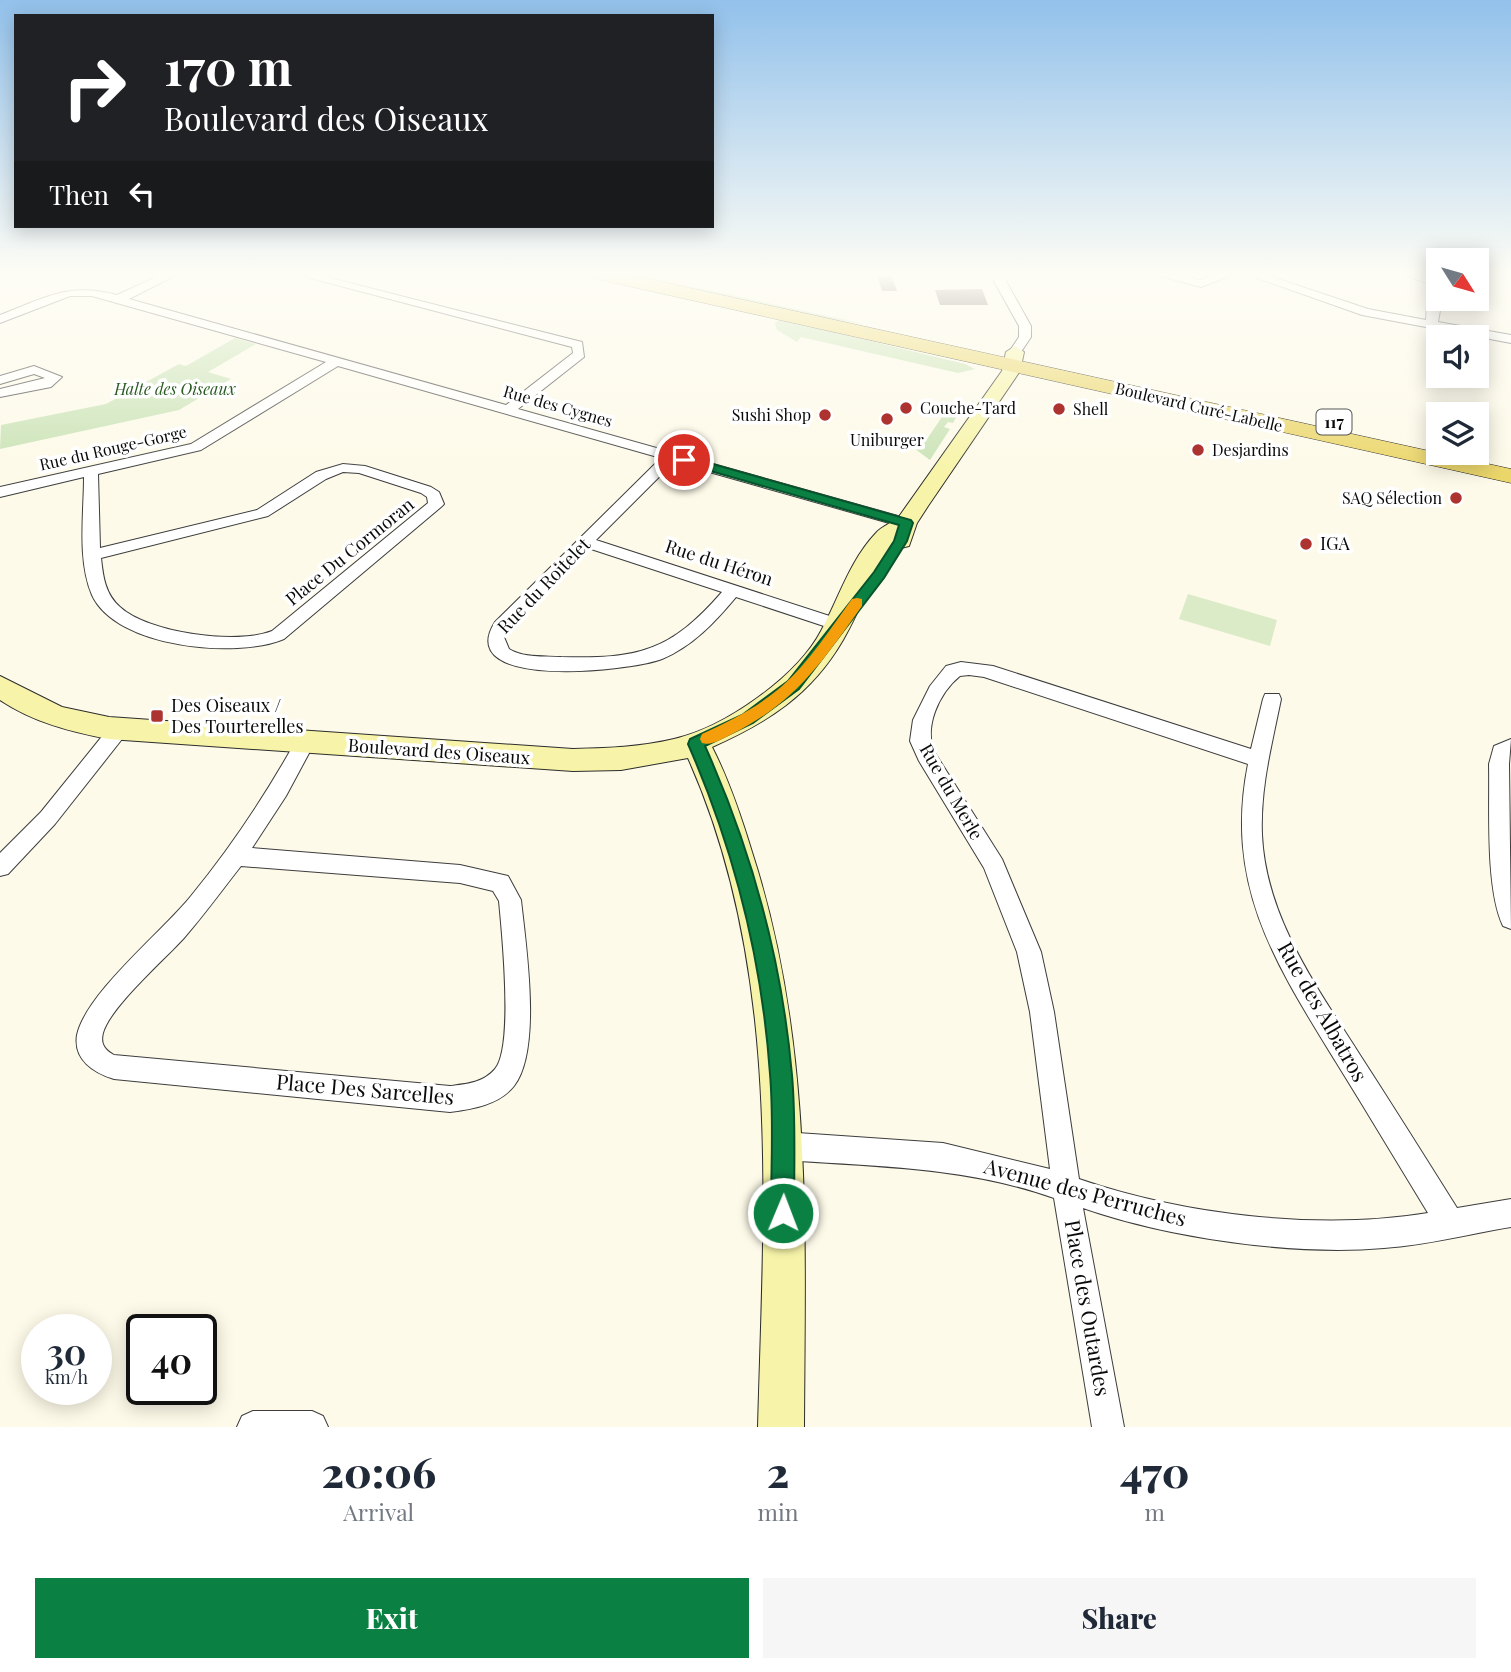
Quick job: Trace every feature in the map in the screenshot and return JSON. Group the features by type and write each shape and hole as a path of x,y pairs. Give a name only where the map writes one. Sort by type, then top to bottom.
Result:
{"main road":[{"path":"899,341 968,356 1005,368"},
{"name":"Boulevard Curé-Labelle","path":"904,341 1005,368 1426,443"},
{"name":"Boulevard Curé-Labelle","path":"1005,368 1046,373 1511,476"},
{"path":"1489,456 1511,461"}],"street":[{"name":"Rue des Cygnes","path":"265,341 906,523"},
{"path":"508,410 579,354 578,345 561,341"},
{"path":"1005,368 1023,341"},
{"name":"Rue du Rouge-Gorge","path":"0,492 173,454 207,442 337,361"},
{"name":"Boulevard des Oiseaux","path":"0,686 23,702 51,714 119,729 573,760 633,758 696,744 748,719 780,697 807,671 879,575 901,541 906,523 957,444 980,419 1005,368"},
{"path":"0,380 31,370 55,377 46,384 0,393"},
{"name":"Rue du Roitelet","path":"671,456 498,630 494,641 502,654 523,661 600,664 639,660 672,647 695,633 733,590"},
{"name":"Place Du Cormoran","path":"91,472 92,555 94,581 102,600 131,624 157,634 180,638 257,643 278,635 430,512 436,499 426,490 366,471 351,467 338,468 262,513 92,555"},
{"name":"Rue du Héron","path":"586,542 839,625"},
{"name":"Rue du Merle","path":"1066,1188 1042,1012 1029,952 994,865 921,745 919,736 922,722 944,678 952,671 971,668 1259,760"},
{"name":"Rue des Albatros","path":"1272,699 1252,803 1252,846 1257,880 1279,938 1303,986 1451,1224"},
{"path":"0,867 48,818 119,729"},
{"name":"Place Des Sarcelles","path":"235,856 460,874 500,883 510,900 518,1027 517,1055 508,1074 479,1095 450,1099 123,1068 96,1060 89,1045 92,1026 97,1018 183,922 235,856 283,782 304,742"},
{"path":"696,744 736,848 762,937 777,1030 783,1146 781,1427"},
{"path":"1511,746 1501,751 1499,764 1504,881 1511,919"},
{"name":"Avenue des Perruches","path":"783,1146 943,1157 1031,1176 1097,1199 1166,1216 1261,1231 1367,1236 1511,1213"},
{"name":"Place des Outardes","path":"1066,1188 1108,1427"},
{"path":"253,1427 312,1427"}],"green space":[{"name":"Halte des Oiseaux","path":"230,341 256,344 208,372 231,379 179,410 0,449 1,425 106,404 179,364 186,366"},
{"path":"817,341 869,341 965,364 975,369 958,373"},
{"path":"938,405 955,407 959,412 953,423 948,422 944,427 950,429 930,460 911,446 921,448 948,408"},
{"path":"1188,594 1277,620 1270,646 1179,619"}],"slow traffic":[{"path":"708,739 748,719 794,685 857,603"}],"place":[{"name":"Couche-Tard","path":"906,408"},
{"name":"Shell","path":"1059,409"},
{"name":"Sushi Shop","path":"825,415"},
{"name":"Uniburger","path":"887,419"},
{"name":"Desjardins","path":"1198,450"},
{"name":"SAQ Sélection","path":"1456,498"},
{"name":"IGA","path":"1306,544"},
{"name":"Des Oiseaux / Des Tourterelles","path":"157,716"}],"route":[{"path":"684,460 906,523 901,541 879,575 794,685 748,719 696,744 714,785 739,857 762,937 771,986 781,1076 783,1213"}]}
